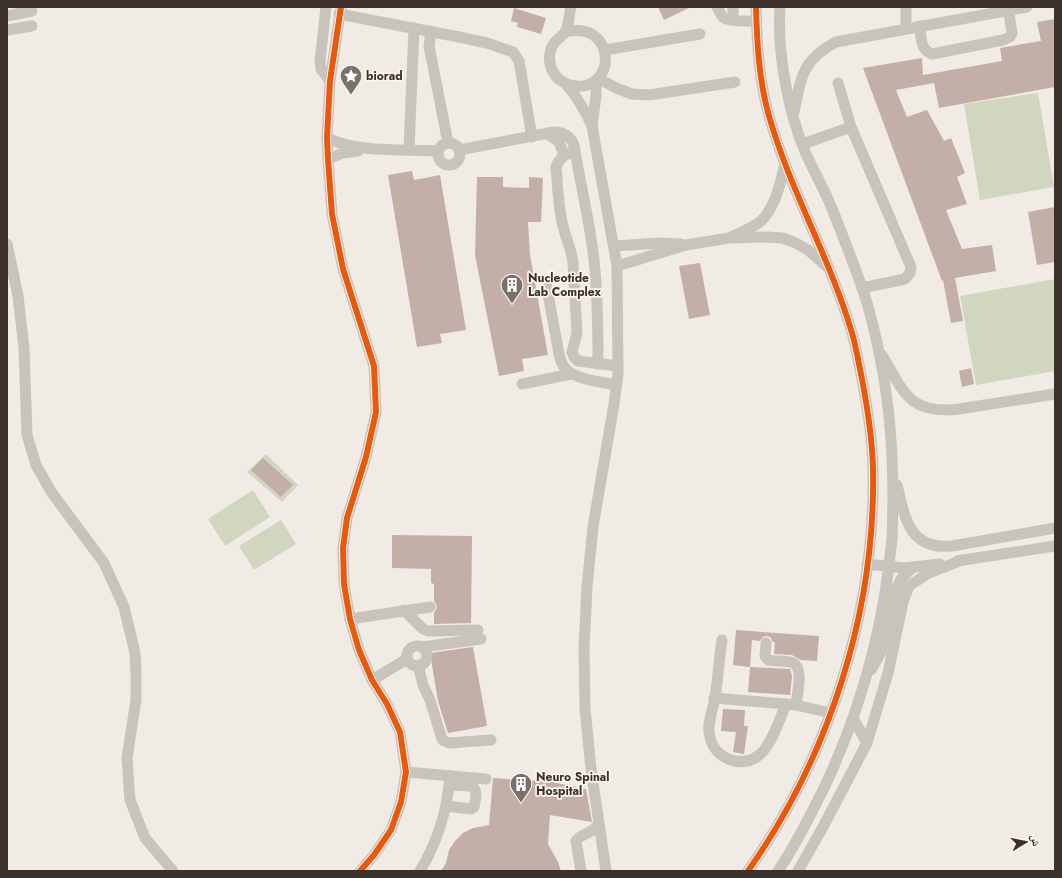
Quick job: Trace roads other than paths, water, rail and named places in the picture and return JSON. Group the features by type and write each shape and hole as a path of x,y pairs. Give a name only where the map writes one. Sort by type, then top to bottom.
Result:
{"street":[{"path":"7,8 14,7"},
{"path":"326,7 320,61 322,69 330,80"},
{"path":"565,32 571,7"},
{"path":"717,7 724,18 728,20 757,21"},
{"path":"733,7 733,20"},
{"path":"748,871 788,808 811,762 831,713 843,676 854,636 868,564 871,534 873,467 866,400 852,333 830,269 785,164 768,114 759,61 756,7"},
{"path":"906,7 906,28"},
{"path":"909,7 919,26 924,49 932,54 1007,39 1012,33 1009,9"},
{"path":"793,117 803,72 812,59 823,49 836,42 1009,9 1027,7"},
{"path":"778,871 811,814 834,767 853,718 868,673 886,588 889,566 892,536 893,470 890,416 880,350 862,288 846,242 803,144 793,117 781,47 782,9"},
{"path":"360,871 374,855 390,830 401,802 406,772 400,732 387,704 372,680 359,650 350,619 344,584 343,548 347,518 366,457 376,412 374,366 343,269 332,214 327,138 330,80 340,10 414,28 487,43 510,50 516,54 519,61 532,137"},
{"path":"7,16 32,18"},
{"path":"7,22 32,18"},
{"path":"7,30 32,18"},
{"path":"409,149 414,28"},
{"path":"566,84 576,87 586,85 597,79 604,70 606,60 605,50 601,42 594,34 585,30 565,32 555,40 550,52 550,65 555,76 566,84 577,97 586,111 592,126 617,266 618,366 613,411 593,527 587,587 585,632 585,708 591,769 606,871"},
{"path":"431,31 429,46 448,143"},
{"path":"605,50 700,34"},
{"path":"597,79 632,94 649,95 735,82"},
{"path":"592,126 597,79"},
{"path":"838,83 852,128 911,267 910,273 905,279 862,288"},
{"path":"803,144 852,128"},
{"path":"459,150 559,132 564,134 572,141 594,259 598,315 598,364"},
{"path":"548,134 559,142 564,155"},
{"path":"327,138 348,146 438,151"},
{"path":"453,143 459,150 460,155 454,164 444,164 440,161 438,151 444,144 453,143"},
{"path":"328,159 342,154 374,148"},
{"path":"575,151 564,155 559,160 556,167 562,220 572,252 573,263 576,333 572,352 578,361 618,366"},
{"path":"729,238 760,221 769,211 776,199 785,164"},
{"path":"617,266 686,245 729,238 768,237 782,238 796,243 808,250 830,269"},
{"path":"614,246 660,243 686,245"},
{"path":"7,244 18,296 24,348 27,435 36,466 52,493 104,564 124,606 135,653 136,673 136,700 127,758 130,800 145,838 173,871"},
{"path":"546,283 561,362 565,368 571,374 579,377 616,385"},
{"path":"880,350 906,394 917,404 930,410 944,411 1055,394"},
{"path":"522,384 571,374"},
{"path":"893,470 908,526 919,539 929,544 940,547 952,546 1055,528"},
{"path":"868,564 912,568 1055,546"},
{"path":"798,871 867,743 888,673 903,602 909,586 927,574 962,560"},
{"path":"868,673 882,652 896,589 902,578 912,568"},
{"path":"350,619 430,607"},
{"path":"404,610 423,629 428,631 480,635 422,647 412,647 408,652 408,659 413,665 422,664 426,659 426,652 422,647"},
{"path":"722,640 709,736 714,748 723,757 736,762 749,761 760,755 769,745 791,705 800,671 797,666 792,663 768,660 765,656 766,643"},
{"path":"372,680 408,659"},
{"path":"418,665 423,685 430,700 442,739 449,743 491,740"},
{"path":"714,698 791,705 831,713"},
{"path":"853,718 867,743"},
{"path":"406,772 471,786 474,788 476,792 474,807 471,809 446,806"},
{"path":"449,781 486,778"},
{"path":"420,871 431,852 442,823 449,781"},
{"path":"581,871 576,841 579,836 596,828 599,824"},
{"path":"586,834 597,838 601,842"}],"place":[{"name":"biorad","path":"351,96"},
{"name":"Nucleotide Lab Complex","path":"512,304"},
{"name":"Neuro Spinal Hospital","path":"521,804"}]}
